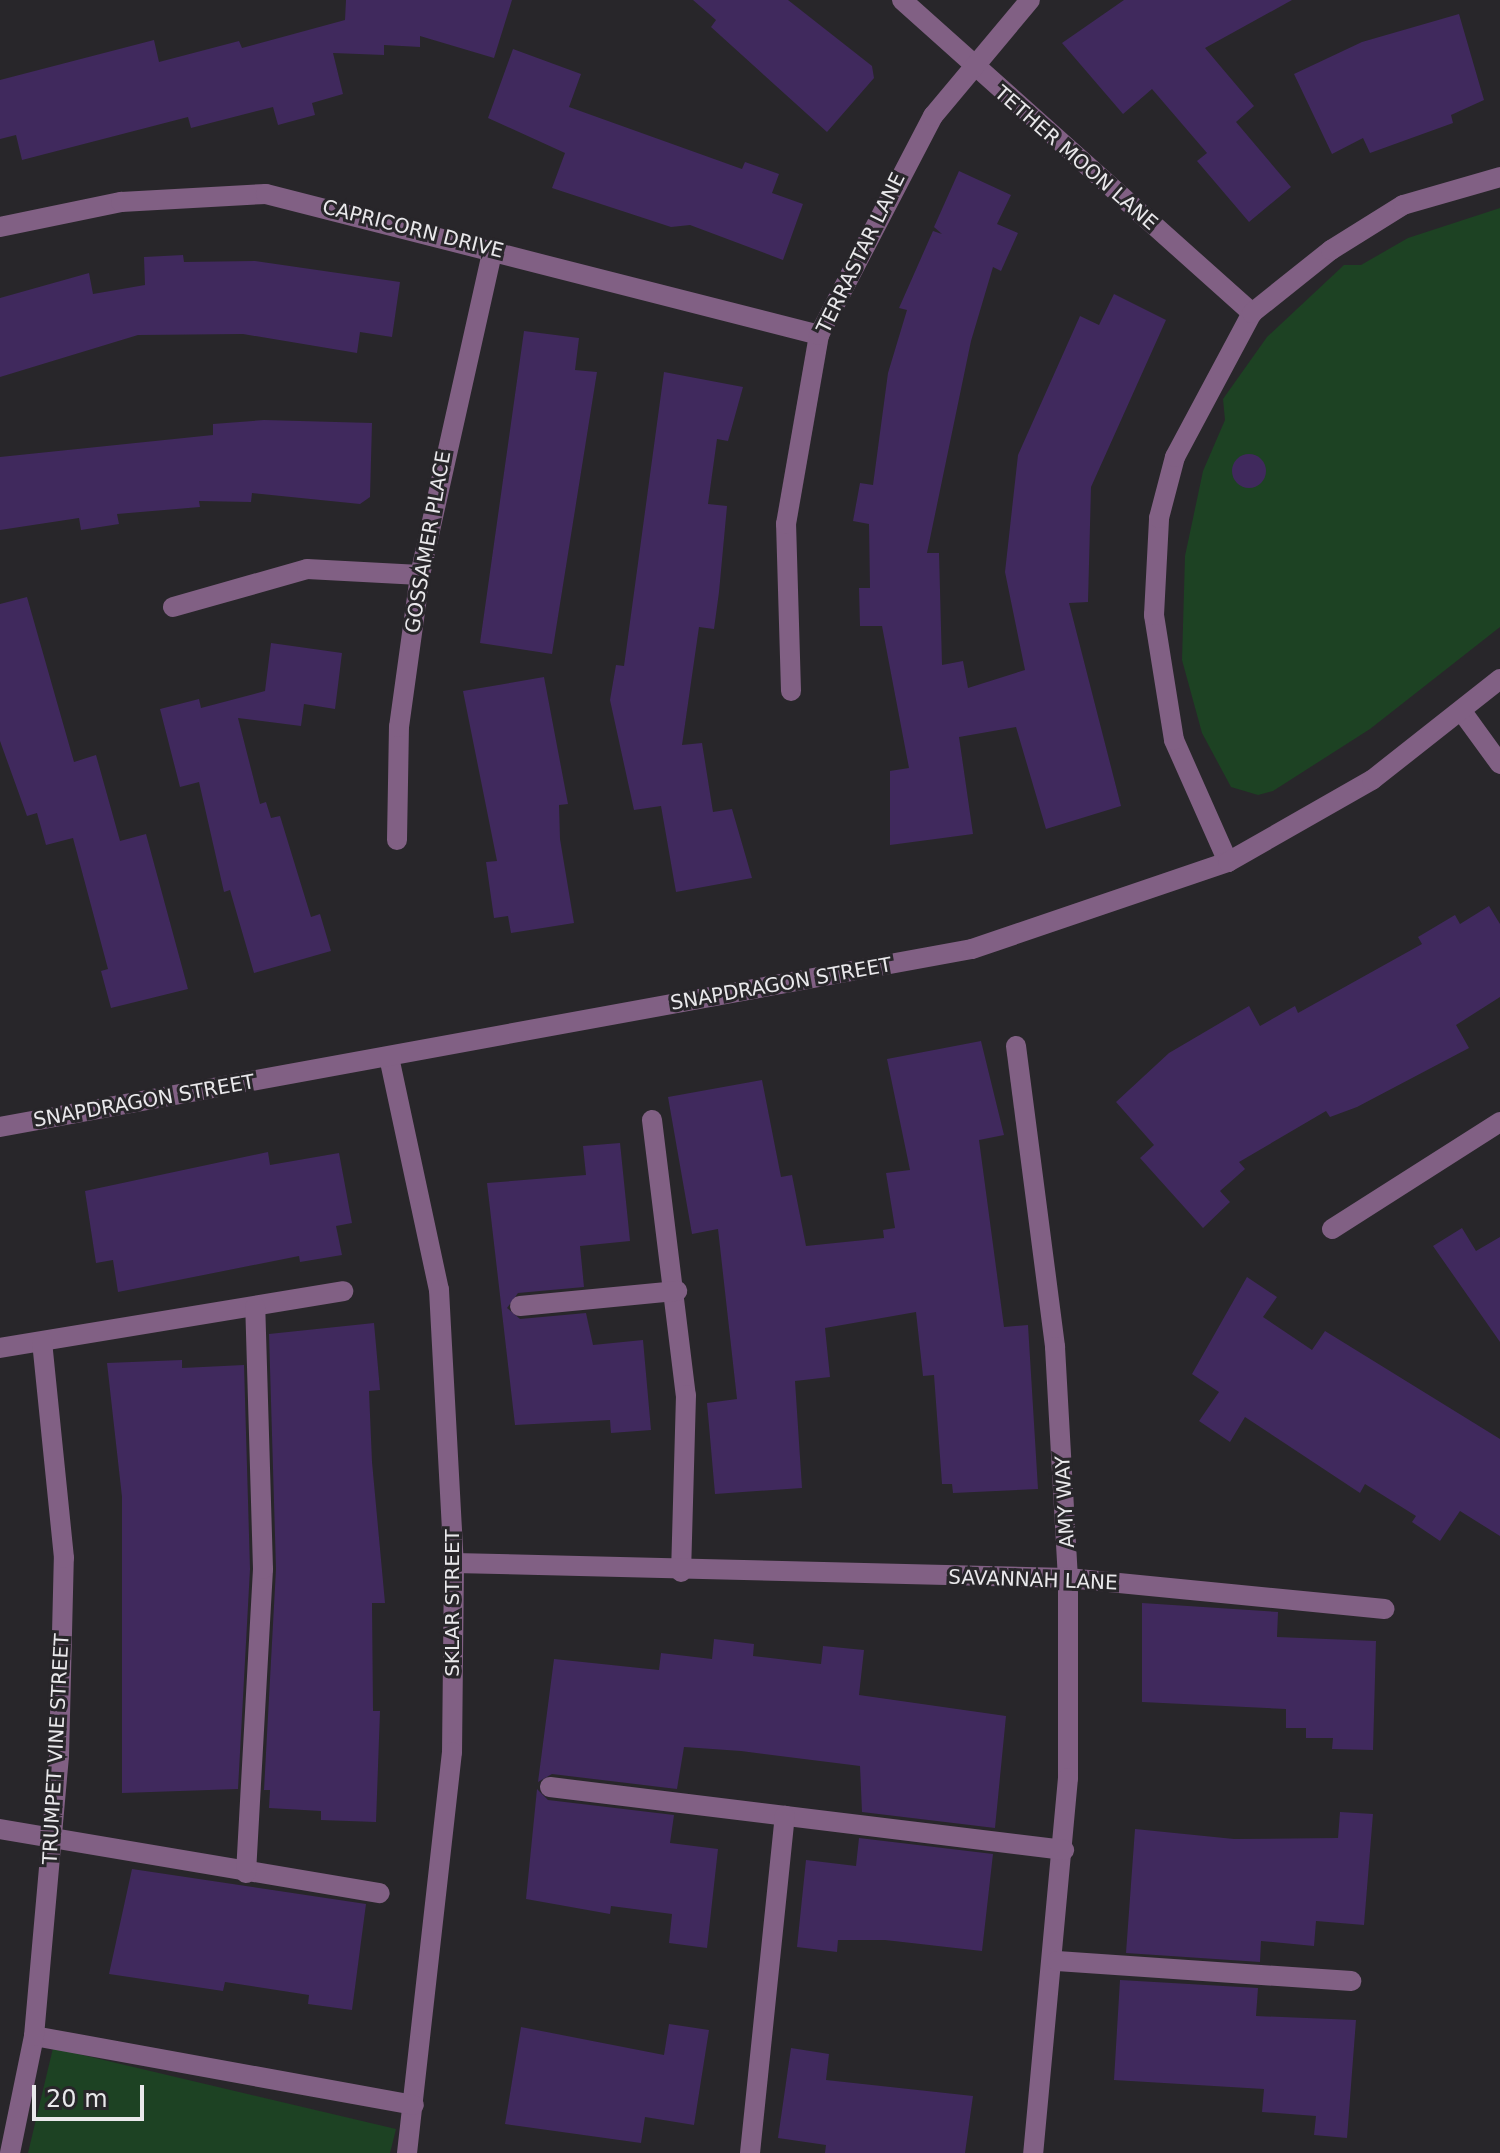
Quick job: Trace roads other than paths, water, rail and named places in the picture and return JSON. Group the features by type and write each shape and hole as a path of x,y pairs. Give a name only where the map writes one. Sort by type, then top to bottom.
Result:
{"street":[{"name":"TETHER MOON LANE","path":"902,0 971,66 1252,313"},
{"name":"TERRASTAR LANE","path":"791,691 786,524 819,335 883,201 971,66 1030,0"},
{"path":"1228,862 1174,740 1154,615 1159,518 1175,457 1252,313 1331,250 1403,205 1500,177"},
{"name":"CAPRICORN DRIVE","path":"0,227 121,202 266,194 493,249 819,335"},
{"name":"GOSSAMER PLACE","path":"397,840 399,727 420,575 493,249"},
{"path":"173,607 307,569 420,575"},
{"name":"SNAPDRAGON STREET","path":"0,1127 972,949 1228,862 1372,780 1463,713 1500,679"},
{"path":"1463,713 1500,764"},
{"name":"AMY WAY","path":"1016,1046 1055,1347 1068,1578 1064,1850 1057,1961 1033,2153"},
{"name":"SKLAR STREET","path":"389,1057 439,1290 454,1563 452,1752 407,2153"},
{"path":"652,1120 677,1291 686,1395 681,1572"},
{"path":"1332,1229 1500,1122"},
{"path":"0,1348 343,1291"},
{"path":"520,1306 677,1291"},
{"path":"246,1873 263,1569 255,1307"},
{"name":"TRUMPET VINE STREET","path":"10,2153 34,2036 54,1836 64,1558 42,1342"},
{"name":"SAVANNAH LANE","path":"454,1563 681,1572 1068,1578 1384,1609"},
{"path":"550,1787 1064,1850"},
{"path":"750,2153 785,1816"},
{"path":"0,1829 54,1836 246,1873 380,1893"},
{"path":"1057,1961 1351,1981"},
{"path":"34,2036 414,2105"}]}
